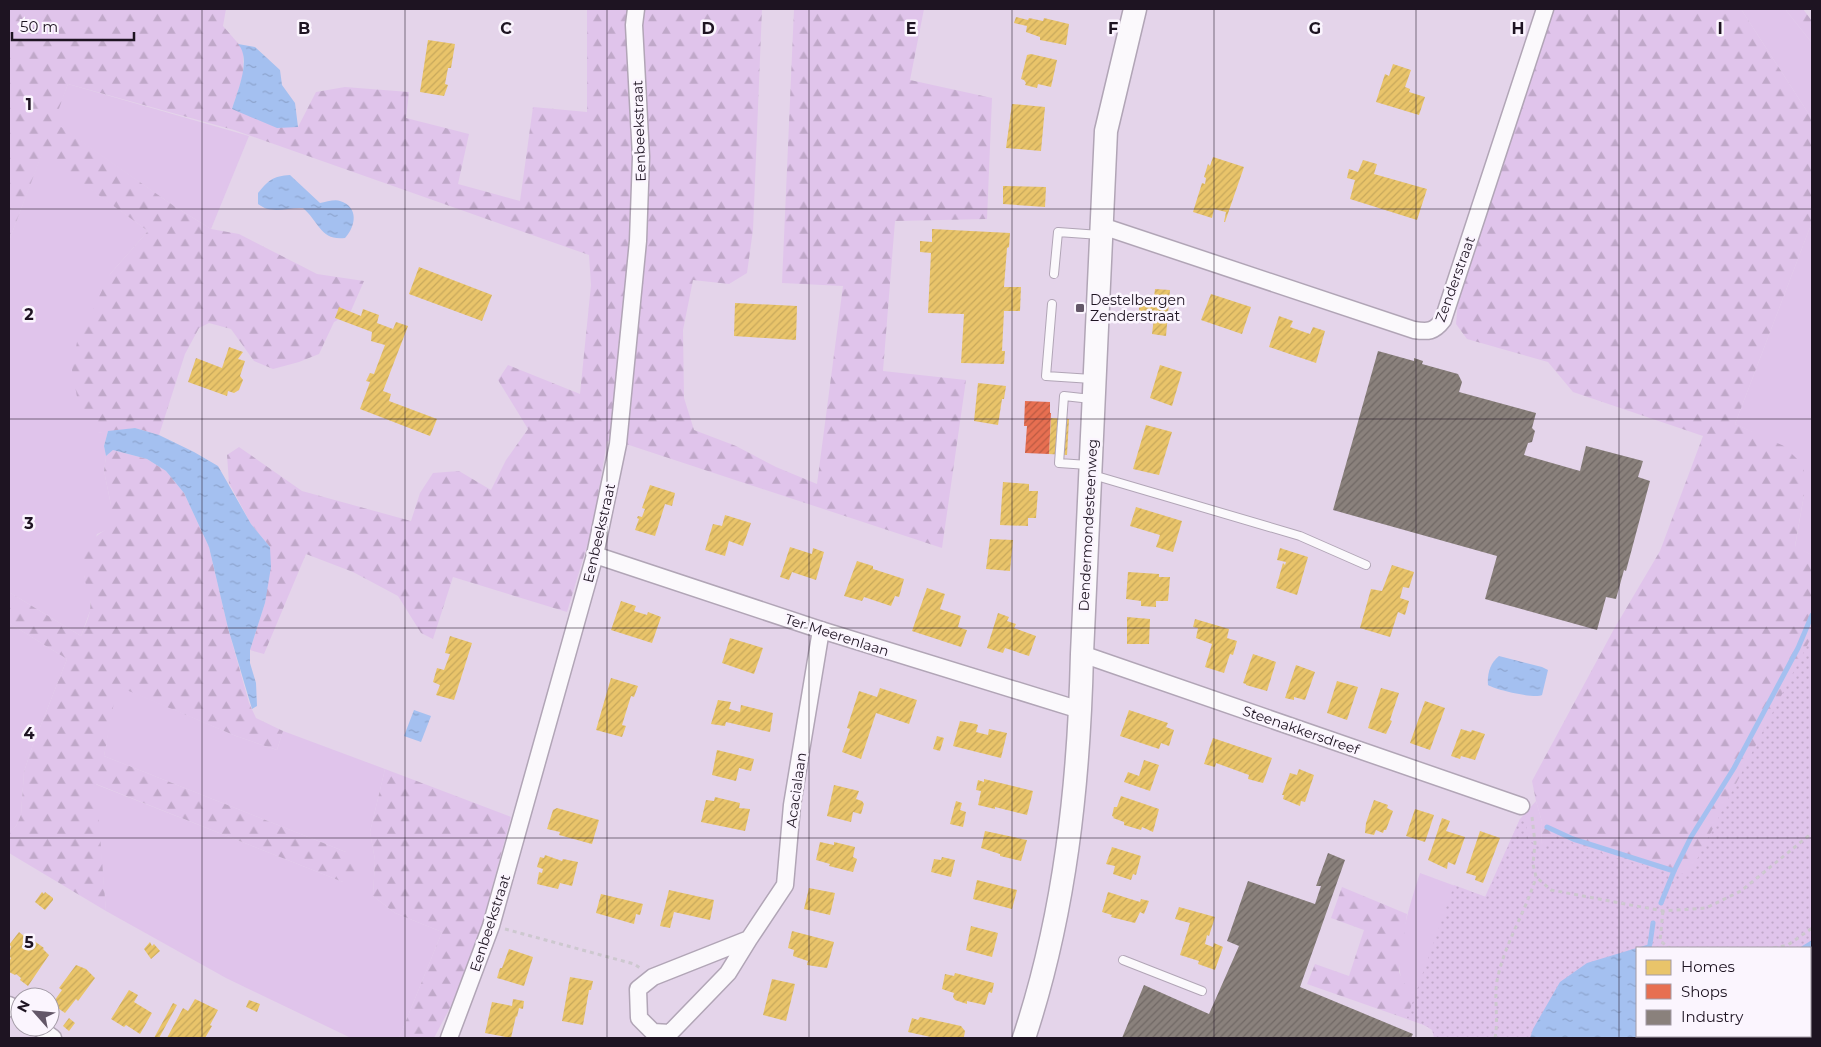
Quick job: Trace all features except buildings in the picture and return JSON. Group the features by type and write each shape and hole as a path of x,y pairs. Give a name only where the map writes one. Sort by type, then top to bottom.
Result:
{"main road":[{"name":"Dendermondesteenweg","path":"1024,1038 1043,971 1061,890 1075,789 1106,131 1135,9"}],"street":[{"name":"Eenbeekstraat","path":"449,1038 491,926 595,555 618,444 638,241 641,157 634,25 636,9"},
{"name":"Zenderstraat","path":"1101,230 1414,330 1426,332 1437,328 1443,320 1545,9"},
{"name":"Ter Meerenlaan","path":"595,555 821,630 1080,710"},
{"name":"Acacialaan","path":"749,939 653,977 638,989 639,1018 653,1032 670,1033 728,973 785,885 792,805 821,630"},
{"name":"Steenakkersdreef","path":"1082,654 1522,806"}],"lane":[{"path":"1054,274 1058,232 1101,230"},
{"path":"1052,304 1046,376 1094,389"},
{"path":"1094,389 1064,396 1059,463 1090,470 1300,536 1366,565"},
{"path":"1123,960 1202,991"}],"path":[{"path":"1495,1038 1497,977 1506,947 1529,901 1536,877 1533,864 1535,843 1532,817 1522,806"},
{"path":"1536,877 1551,890 1663,911 1706,908 1741,892 1812,833"},
{"path":"1663,911 1660,941 1669,947"},
{"path":"491,926 634,964 653,977"},
{"path":"1776,947 1788,944 1812,928"}],"green space":[{"path":"9,9 226,9 223,26 243,49 243,75 232,109 298,127 316,92 345,87 409,92 406,118 469,134 458,184 520,201 533,107 587,112 587,9 762,9 753,230 747,273 729,284 693,280 683,330 684,398 694,430 736,446 776,467 817,484 843,286 782,283 794,9 924,9 910,80 992,98 987,219 895,221 883,371 966,380 942,548 629,445 607,441 593,526 567,612 453,577 433,639 421,633 398,596 353,572 306,554 264,654 250,650 265,603 270,547 251,524 229,483 227,455 239,447 302,491 411,521 420,493 433,473 459,471 491,490 506,460 528,429 498,380 508,365 580,394 591,285 589,255 234,130 68,84 54,122 174,206 211,229 239,234 317,274 364,281 350,313 334,322 319,354 299,362 273,369 254,361 231,329 209,323 199,328 185,354 159,435 135,428 98,433 80,413 72,370 77,342 110,274 148,231 42,154 9,241"},
{"path":"1554,9 1741,9 1812,119 1812,222 1735,424 1784,446 1804,466 1804,495 1795,546 1812,555 1812,675 1712,894 1541,846 1542,822 1532,781 1614,629 1660,551 1703,436 1573,392 1548,362 1467,339 1456,324 1458,301"},
{"path":"1741,9 1785,9 1812,43 1812,119"},
{"path":"1785,9 1803,9 1812,21 1812,43"},
{"path":"68,84 249,136 211,229 174,206 53,122"},
{"path":"42,153 148,231 110,274 98,433 108,431 104,446 106,456 104,471 111,505 111,528 97,534 84,576 90,593 90,611 81,636 9,592 9,241"},
{"path":"1812,222 1812,555 1795,547 1804,495 1752,432 1735,424"},
{"path":"113,450 147,459 166,471 184,493 209,547 228,628 249,703 256,718 283,731 277,750 236,736 117,686 104,756 346,852 356,862 356,875 343,882 96,784 106,911 9,853 9,832 16,826 21,815 24,772 67,659 9,623 9,592 81,636 90,610 89,595 84,575 84,559 92,540 111,527 111,505 104,471 106,456"},
{"path":"9,623 67,659 24,772 21,815 16,826 9,832"},
{"path":"1812,636 1812,1038 1434,1038 1432,1029 1407,1018 1454,885 1486,897 1520,819 1526,823 1529,841 1541,846 1555,835 1587,848 1655,868 1689,875"},
{"path":"116,685 236,736 277,750 283,731 385,769 370,832 375,860 373,896 395,913 442,932 399,1038 351,1038 226,978 106,911 95,784 343,882 346,852 104,756"},
{"path":"385,769 511,817 481,928 452,1004 434,1038 399,1038 442,932 395,913 373,896 375,860 370,832"},
{"path":"1536,801 1542,822 1541,846 1432,1007 1408,989 1403,982 1400,972 1401,944 1404,928 1420,873 1485,897 1520,819"},
{"path":"1342,887 1407,914 1399,972 1404,983 1432,1007 1435,1036 1432,1030 1424,1025 1307,984 1315,964 1349,976 1364,930 1331,918"}],"water":[{"path":"238,44 255,47 280,70 282,85 295,103 298,127 277,128 232,109 244,67 242,50"},
{"path":"290,175 320,203 338,200 350,208 354,217 353,223 345,238 331,237 325,234 303,208 274,210 258,204 258,193 268,182 279,176"},
{"path":"135,428 159,435 218,466 251,524 270,547 271,567 265,603 250,650 250,663 256,683 257,706 252,709 228,628 209,547 184,493 166,471 147,459 113,450 106,456 104,446 108,431"},
{"path":"1499,656 1548,670 1542,695 1532,696 1515,693 1488,685 1490,669 1493,662"},
{"path":"414,710 431,716 421,742 404,736"},
{"path":"1812,940 1812,1038 1530,1038 1533,1029 1560,982 1587,963 1636,948 1636,1037 1811,1037 1811,947 1801,947"},
{"path":"1650,944 1652,947 1640,947"}],"waterway":[{"path":"1661,903 1691,837 1734,768 1798,648 1812,615"},
{"path":"1547,827 1573,839 1674,871"},
{"path":"1650,944 1653,923"}],"place":[{"name":"Destelbergen Zenderstraat","path":"1080,308"}]}
